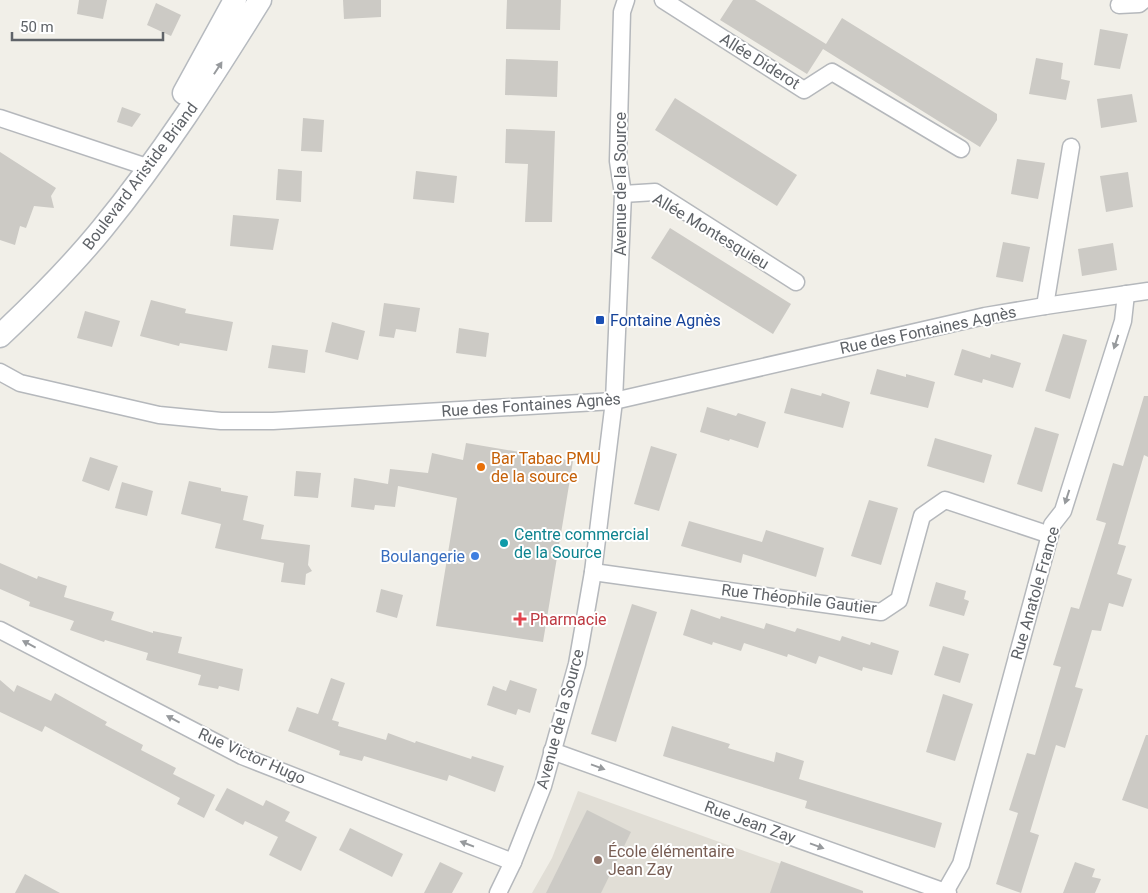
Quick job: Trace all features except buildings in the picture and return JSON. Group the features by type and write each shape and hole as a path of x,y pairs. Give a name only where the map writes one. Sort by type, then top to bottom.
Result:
{"main road":[{"name":"Boulevard Aristide Briand","path":"0,336 74,261 143,165 191,83 235,0"},
{"name":"Boulevard Aristide Briand","path":"0,318 46,273 192,108 260,0"}],"street":[{"name":"Avenue de la Source","path":"498,893 513,862 543,786 577,664 592,572 614,402 623,194 618,161 622,12 626,0"},
{"name":"Allée Diderot","path":"663,0 804,90 832,72 961,150"},
{"path":"1118,5 1139,4 1144,0"},
{"path":"0,118 143,165"},
{"path":"1045,306 1071,147"},
{"name":"Allée Montesquieu","path":"623,194 655,192 796,282"},
{"name":"Rue des Fontaines Agnès","path":"0,372 20,383 159,415 221,421 273,421 614,402 975,319 1045,306 1148,291"},
{"name":"Rue Anatole France","path":"947,892 961,864 1052,526 1063,511 1123,321 1126,294"},
{"name":"Rue Théophile Gautier","path":"592,572 881,612 898,600 922,516 945,500 1050,534"},
{"name":"Rue Victor Hugo","path":"0,630 242,756 513,862"},
{"name":"Rue Jean Zay","path":"552,751 947,892"}],"shaded area":[{"path":"578,791 864,893 532,893 552,858"}],"place":[{"name":"Fontaine Agnès","path":"600,320"},
{"name":"Bar Tabac PMU de la source","path":"481,467"},
{"name":"Centre commercial de la Source","path":"504,543"},
{"name":"Boulangerie","path":"475,556"},
{"name":"Pharmacie","path":"520,619"},
{"name":"École élémentaire Jean Zay","path":"598,860"}]}
